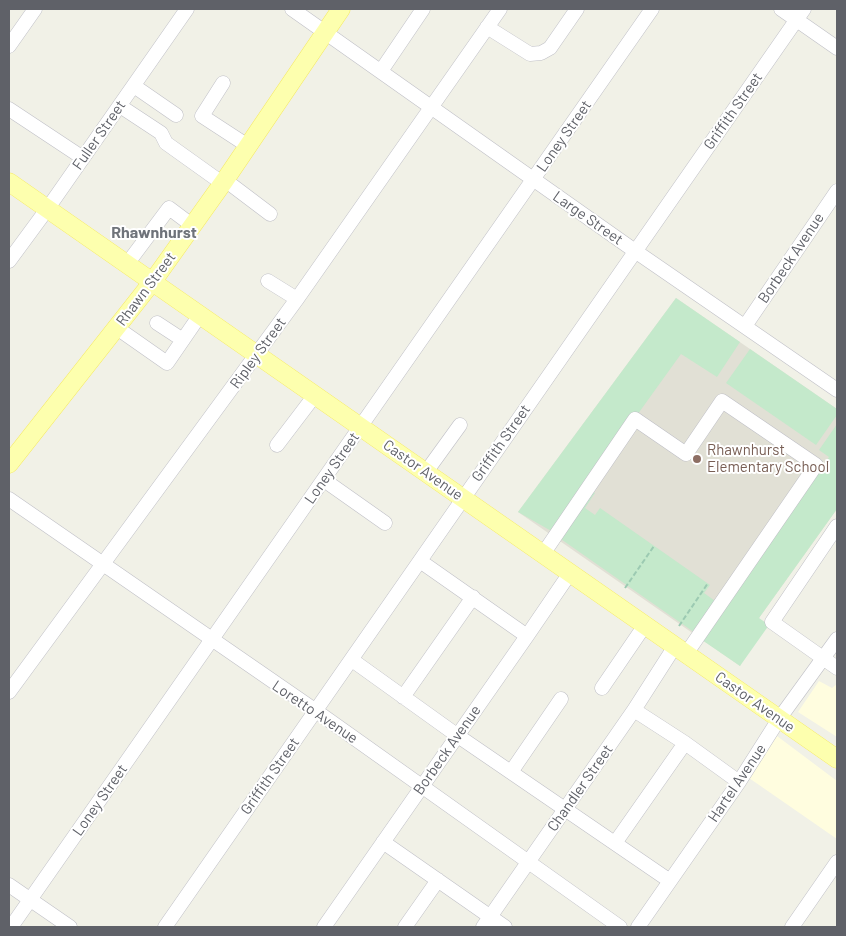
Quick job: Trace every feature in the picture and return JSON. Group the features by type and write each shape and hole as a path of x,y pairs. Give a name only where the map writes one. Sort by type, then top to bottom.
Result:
{"main road":[{"name":"Rhawn Street","path":"9,464 153,281 342,9"},
{"name":"Castor Avenue","path":"11,188 48,208 837,759"}],"street":[{"path":"9,46 35,9"},
{"name":"Fuller Street","path":"9,261 187,9"},
{"name":"Large Street","path":"292,9 635,252 837,390"},
{"path":"380,71 424,9"},
{"name":"Ripley Street","path":"9,692 297,300 500,9"},
{"path":"487,27 530,54 541,53 550,48 577,9"},
{"name":"Loney Street","path":"12,927 652,9"},
{"path":"780,9 800,14 837,48"},
{"name":"Griffith Street","path":"165,927 800,14"},
{"path":"223,83 202,116 248,146"},
{"path":"134,86 176,115"},
{"path":"120,106 161,133 166,143 270,214"},
{"path":"9,109 83,158"},
{"name":"Borbeck Avenue","path":"745,326 837,191"},
{"path":"127,264 169,208 193,226"},
{"path":"268,281 297,300"},
{"path":"117,328 167,363 200,314"},
{"path":"157,323 183,340"},
{"path":"277,445 315,395"},
{"name":"Chandler Street","path":"486,922 634,710 681,650 816,465 722,401 686,454 635,419 543,554"},
{"path":"426,472 460,425"},
{"path":"324,480 385,523"},
{"name":"Loretto Avenue","path":"9,499 316,711 620,927"},
{"path":"837,526 772,622 837,668"},
{"path":"420,561 527,636"},
{"name":"Borbeck Avenue","path":"324,927 570,573"},
{"path":"403,697 473,597"},
{"path":"602,688 645,625"},
{"name":"Hartel Avenue","path":"638,927 779,719 837,639"},
{"path":"352,660 458,736 670,881"},
{"path":"511,772 561,699"},
{"path":"634,710 685,743 738,782"},
{"path":"615,843 685,743"},
{"path":"383,842 438,880 486,922 505,927"},
{"path":"792,927 837,862"},
{"path":"404,927 438,880"},
{"path":"9,885 70,927"}],"path":[{"path":"624,588 654,546"},
{"path":"679,626 708,584"}],"shaded area":[{"name":"Rhawnhurst Elementary School","path":"676,298 837,409 837,509 759,618 740,666 518,512"},
{"path":"819,681 832,688 837,684 837,737 798,712"},
{"path":"777,736 837,781 837,839 749,778"}],"green space":[{"path":"676,298 740,342 717,377 681,354 553,532 518,512"},
{"path":"750,349 837,409 837,415 816,445 726,383"},
{"path":"837,424 837,509 759,618 769,625 740,666 702,640 829,457 819,450"},
{"path":"590,489 595,493 585,508 595,515 600,508 710,585 704,593 718,603 698,635 558,537"}],"place":[{"name":"Rhawnhurst Elementary School","path":"697,459"}],"district":[{"name":"Rhawnhurst","path":"154,233"}]}
